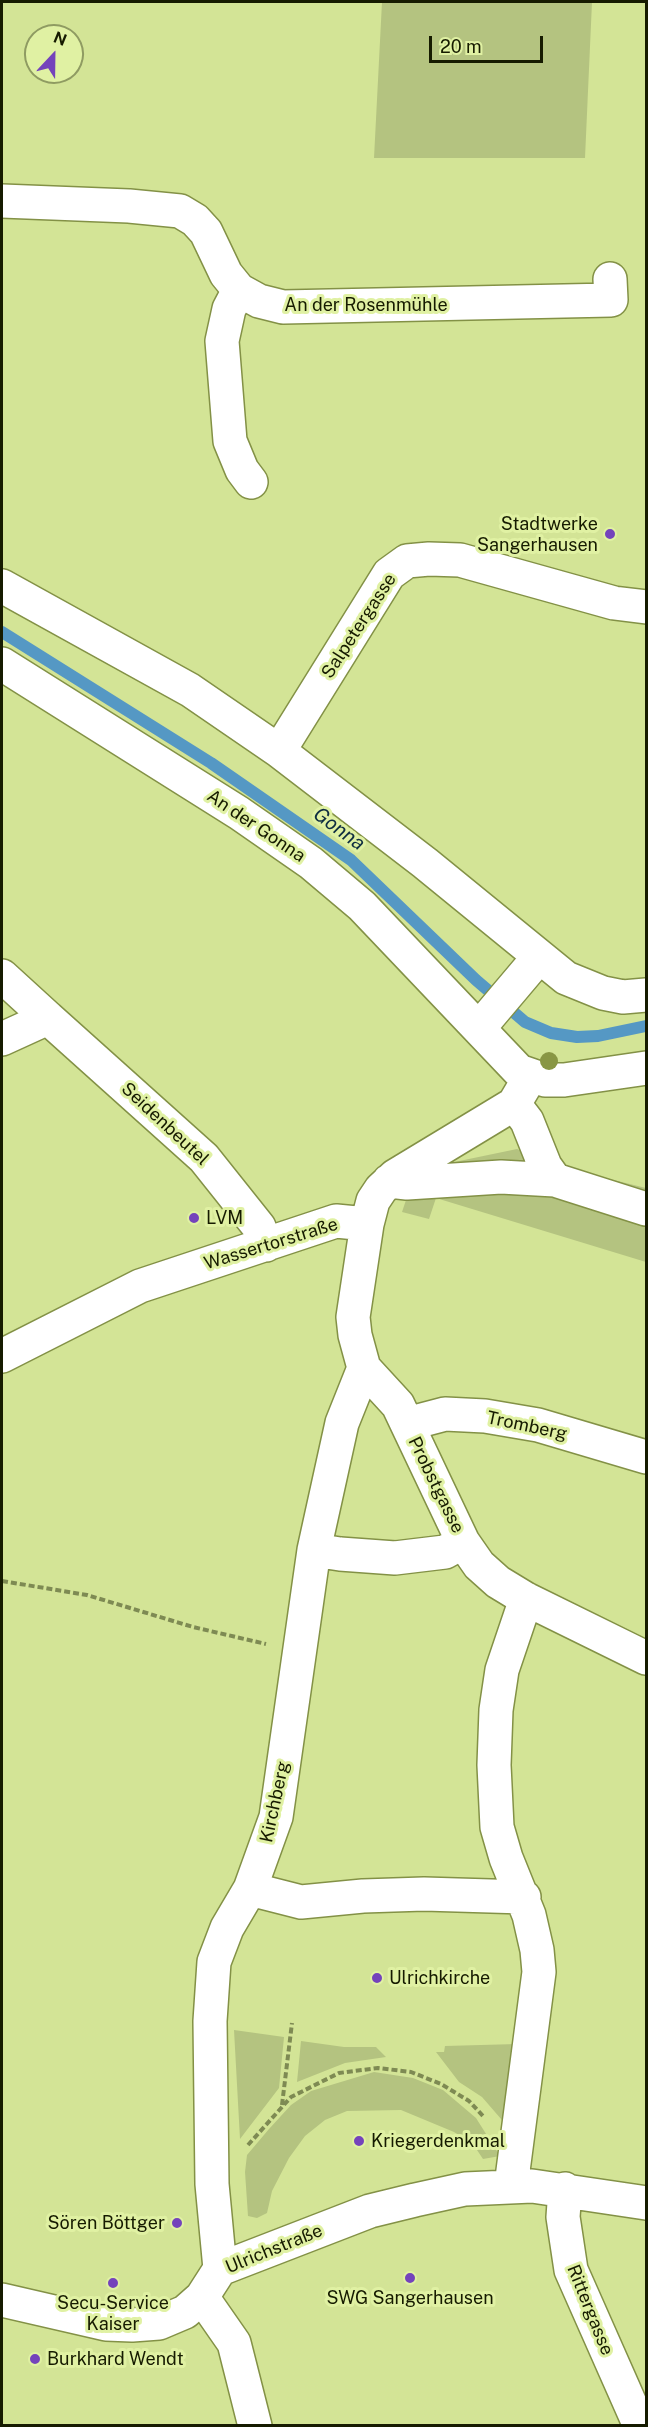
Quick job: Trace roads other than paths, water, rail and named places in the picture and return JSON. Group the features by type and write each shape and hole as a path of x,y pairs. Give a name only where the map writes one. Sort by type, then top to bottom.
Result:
{"street":[{"path":"2,201 129,206 180,211 207,232 226,274 239,290 229,309 222,341 230,441 242,470 251,482"},
{"name":"An der Rosenmühle","path":"239,290 259,301 300,308 611,300 610,279"},
{"name":"Salpetergasse","path":"279,751 389,574 407,561 460,560 602,600 646,608"},
{"path":"2,586 190,690 279,751 425,863 531,966 582,987 623,997 646,995"},
{"name":"An der Gonna","path":"2,664 239,813 311,863 487,1019 522,1090"},
{"path":"487,1019 531,966"},
{"name":"Seidenbeutel","path":"2,976 204,1158 259,1227 266,1245"},
{"path":"2,1039 48,1018"},
{"path":"364,1368 353,1317 367,1224 373,1201 389,1181 522,1090 564,1080 646,1068"},
{"path":"522,1090 527,1121 545,1166 555,1180"},
{"path":"389,1181 418,1183 501,1177 555,1180 646,1209"},
{"name":"Wassertorstraße","path":"2,1356 140,1286 336,1221 367,1224"},
{"name":"Probstgasse","path":"364,1368 398,1405 463,1542 479,1564 498,1582 526,1599 646,1658"},
{"name":"Kirchberg","path":"220,2269 212,2184 210,2021 214,1962 226,1928 250,1889 276,1817 314,1550 342,1423 364,1368"},
{"name":"Tromberg","path":"407,1424 445,1414 485,1416 538,1425 646,1457"},
{"path":"314,1550 395,1558 445,1552 463,1542"},
{"path":"514,2171 539,1972 537,1950 524,1897 506,1858 497,1827 494,1765 496,1710 502,1670 526,1599"},
{"path":"250,1889 301,1902 414,1894 524,1897"},
{"name":"Ulrichstraße","path":"2,2300 94,2322 132,2325 159,2323 185,2312 202,2297 220,2269 370,2211 465,2189 514,2171 565,2189 646,2203"},
{"name":"Rittergasse","path":"565,2189 563,2217 571,2270 640,2426"},
{"path":"202,2297 234,2343 255,2426"}],"waterway":[{"name":"Gonna","path":"2,632 211,763 351,860 476,980 525,1022 551,1033 577,1037 598,1036 646,1026"}],"place":[{"name":"Stadtwerke Sangerhausen","path":"610,534"},
{"name":"LVM","path":"194,1218"},
{"name":"Ulrichkirche","path":"377,1978"},
{"name":"Kriegerdenkmal","path":"359,2141"},
{"name":"Sören Böttger","path":"177,2223"},
{"name":"SWG Sangerhausen","path":"410,2278"},
{"name":"Secu-Service Kaiser","path":"113,2283"},
{"name":"Burkhard Wendt","path":"35,2359"}]}
